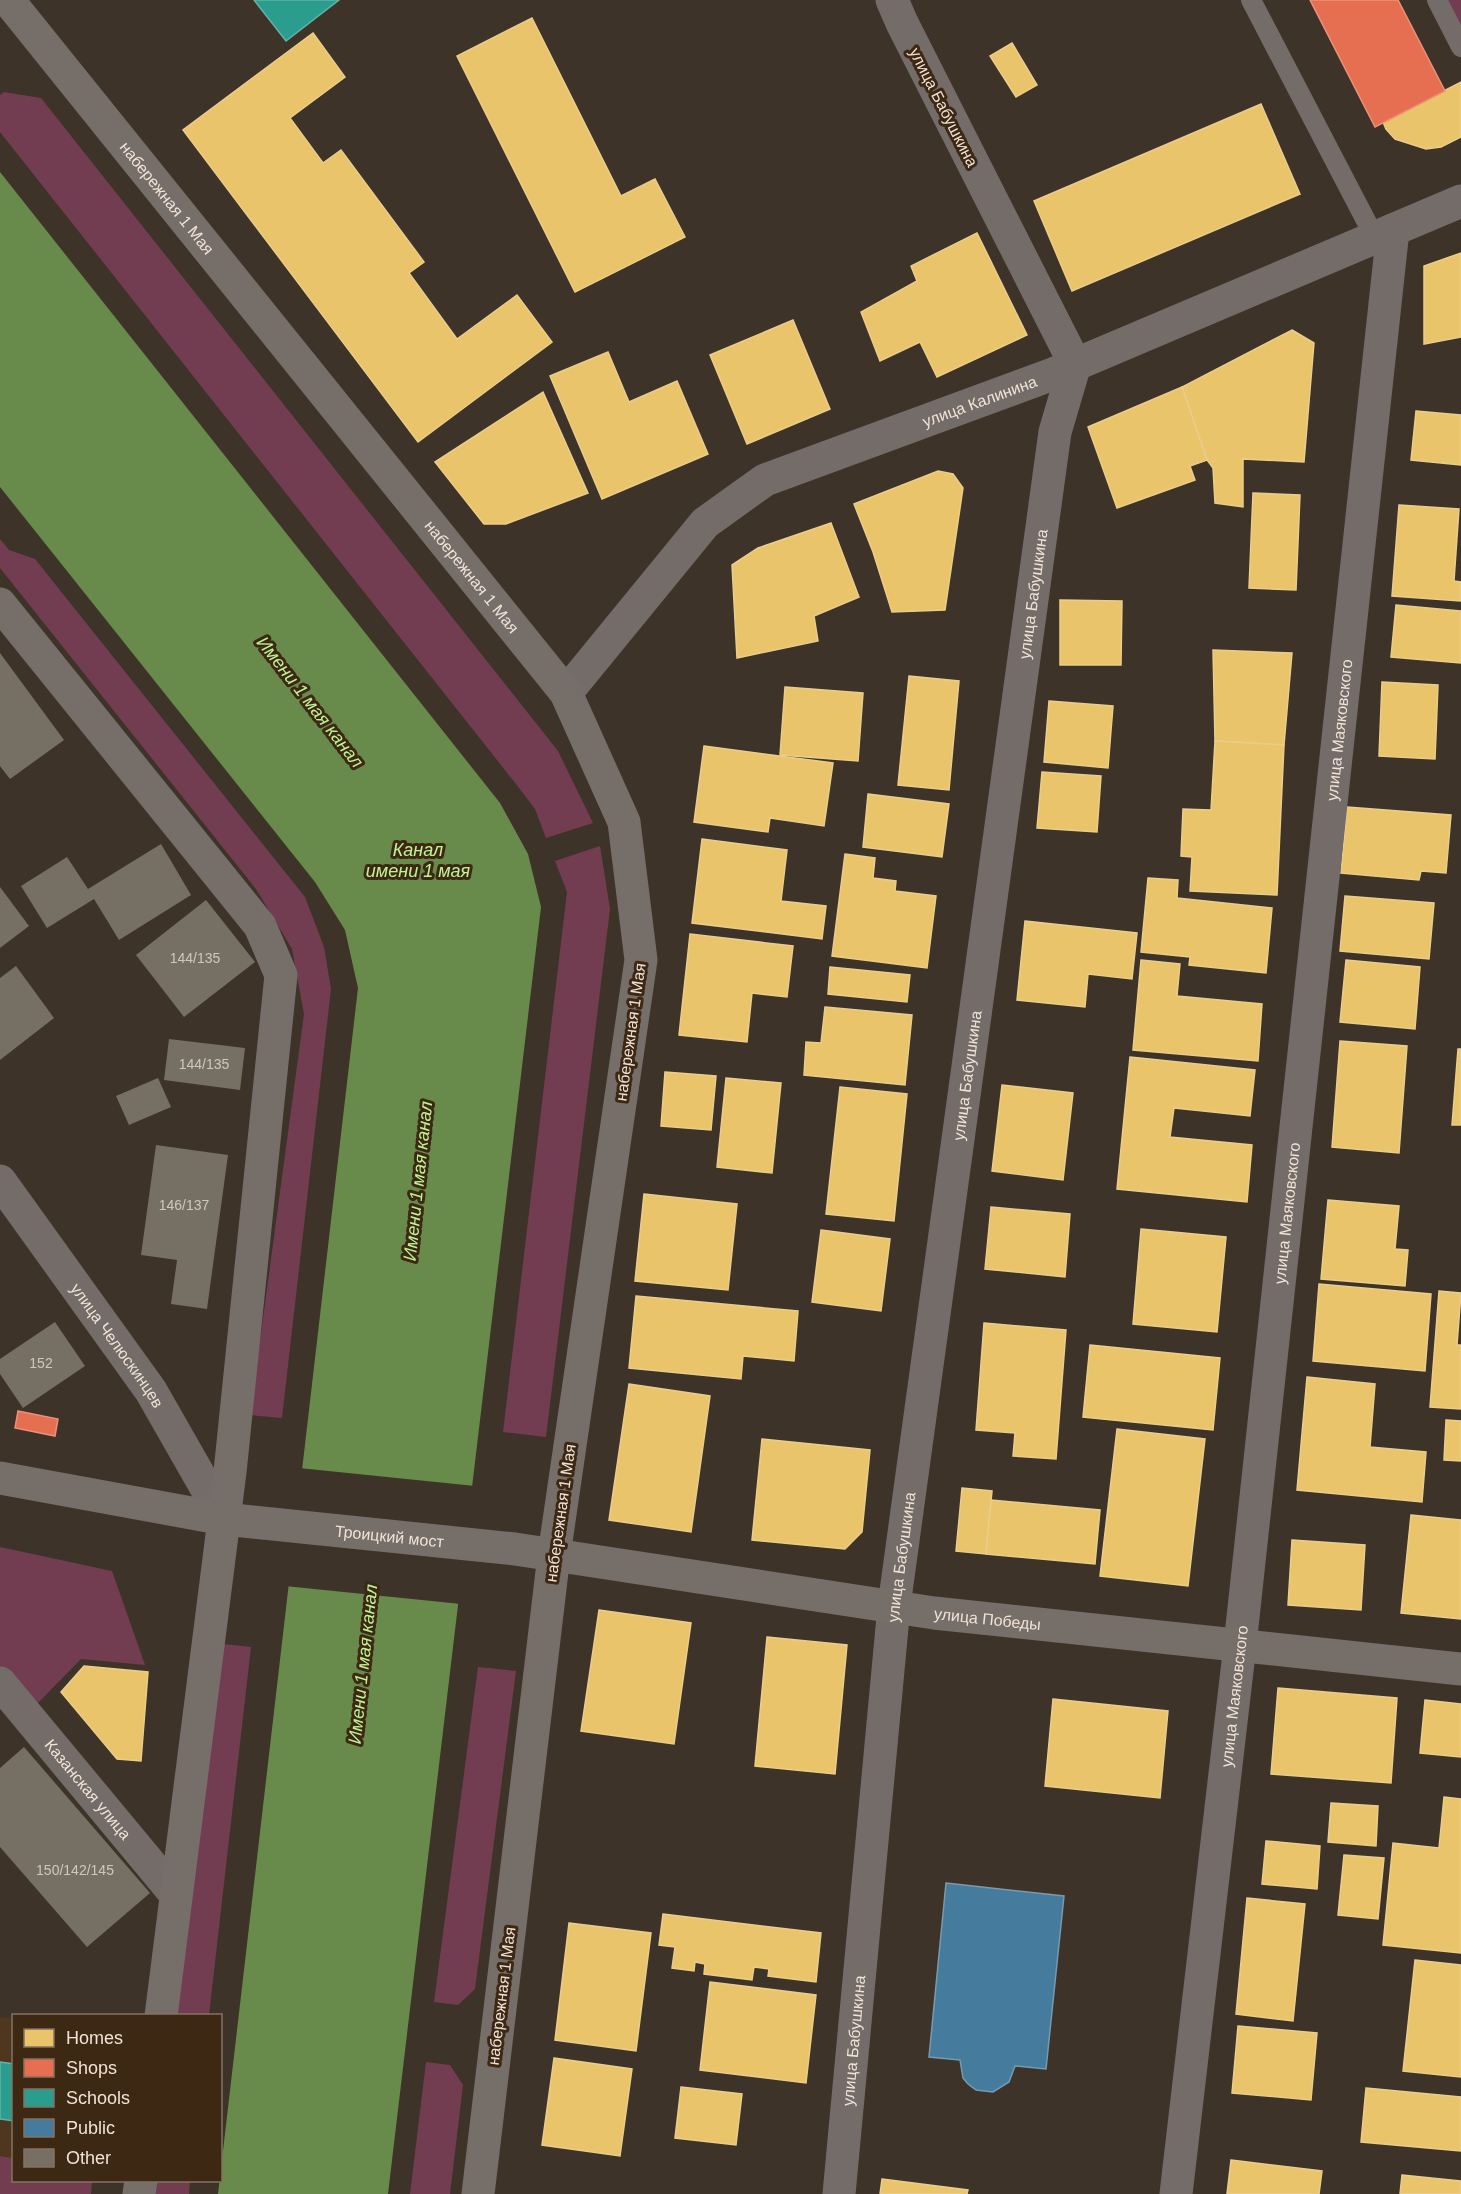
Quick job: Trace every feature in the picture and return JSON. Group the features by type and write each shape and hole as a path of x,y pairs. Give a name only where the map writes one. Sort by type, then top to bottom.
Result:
{"main road":[{"name":"набережная 1 Мая","path":"8,0 566,693 624,822 641,960 554,1555 478,2194"},
{"path":"0,604 260,926 281,975 224,1519 161,2014"},
{"name":"Троицкий мост","path":"0,1478 224,1519 515,1549"},
{"name":"улица Победы","path":"515,1549 933,1613 1461,1669"}],"street":[{"name":"улица Бабушкина","path":"839,2194 894,1606 1055,432 1075,364 892,0"},
{"name":"улица Калинина","path":"566,693 705,523 765,480 1075,364 1461,201"},
{"name":"улица Маяковского","path":"1176,2194 1240,1644 1384,234"},
{"name":"улица Челюскинцев","path":"0,1181 151,1391 224,1519"},
{"name":"Казанская улица","path":"0,1683 176,1895"}],"lane":[{"path":"1251,0 1384,234"},
{"path":"1437,0 1461,47"}],"shaded area":[{"path":"1437,0 1461,0 1461,48"},
{"path":"4,92 41,98 558,751 593,823 546,838 535,809 516,784 0,132 0,95"},
{"path":"0,539 9,550 35,559 305,897 324,947 331,989 282,1418 250,1415 304,1014 292,949 256,889 0,568"},
{"path":"600,846 610,909 546,1437 503,1432 567,892 555,861"},
{"path":"0,1547 112,1571 145,1665 81,1659 33,1708 0,1669"},
{"path":"223,1644 251,1647 209,2014 175,2014"},
{"path":"478,1667 516,1671 475,1989 458,2005 434,2002"},
{"path":"0,2017 12,2018 12,2158 0,2156"},
{"path":"426,2062 450,2065 463,2085 450,2194 410,2194"},
{"path":"0,2156 12,2158 12,2182 92,2182 91,2194 0,2194"},
{"path":"154,2182 190,2182 189,2194 152,2194"}],"water":[{"name":"Канал имени 1 мая","path":"0,172 500,803 528,854 541,907 388,2194 218,2194 219,2182 222,2182 222,2160 358,988 345,930 315,882 0,487"}],"pier":[{"path":"299,1468 475,1486 461,1604 285,1586"}],"building: Homes":[{"path":"532,18 621,196 655,179 685,237 575,292 457,56"},
{"path":"313,33 345,77 290,118 323,163 341,150 424,262 409,273 457,339 517,295 552,342 418,442 183,130"},
{"path":"1012,43 1037,85 1016,97 990,56"},
{"path":"1461,82 1461,137 1441,147 1426,149 1395,139 1386,129 1383,122"},
{"path":"1261,104 1300,194 1072,291 1034,201"},
{"path":"977,233 1027,335 937,377 920,342 880,361 861,312 917,281 911,266"},
{"path":"1461,253 1461,337 1424,344 1424,266"},
{"path":"793,320 830,409 747,444 710,355"},
{"path":"1292,330 1314,343 1304,462 1243,459 1243,507 1215,503 1213,468 1207,460 1182,387"},
{"path":"608,352 629,402 677,381 708,454 602,499 550,376"},
{"path":"1182,387 1207,460 1190,466 1195,480 1117,508 1088,427"},
{"path":"543,392 588,493 506,524 484,524 435,462"},
{"path":"1416,411 1461,415 1461,465 1411,460"},
{"path":"938,471 953,474 963,488 945,610 892,612 873,552 854,504"},
{"path":"1253,493 1300,495 1296,590 1249,588"},
{"path":"1399,505 1459,509 1454,581 1461,582 1461,601 1392,596"},
{"path":"831,523 859,597 814,616 818,641 737,658 732,565 758,548"},
{"path":"1060,600 1122,601 1121,665 1060,665"},
{"path":"1396,605 1461,611 1461,663 1391,657"},
{"path":"1213,650 1292,653 1284,745 1215,741"},
{"path":"909,676 959,681 949,790 898,785"},
{"path":"1382,682 1438,685 1435,759 1379,756"},
{"path":"785,687 863,693 858,761 780,755"},
{"path":"1049,701 1113,706 1108,768 1044,762"},
{"path":"1215,741 1284,745 1277,895 1190,891 1192,857 1181,856 1183,809 1211,810"},
{"path":"704,746 833,763 824,826 770,818 768,832 694,822"},
{"path":"1042,772 1101,776 1097,832 1037,828"},
{"path":"868,794 949,804 942,857 863,847"},
{"path":"1347,807 1451,815 1446,873 1421,871 1419,880 1341,873"},
{"path":"702,839 787,850 781,901 826,906 822,939 692,923"},
{"path":"845,854 875,858 873,878 896,881 895,891 936,896 927,968 832,956"},
{"path":"1148,878 1178,880 1177,898 1272,908 1266,973 1189,965 1190,957 1141,952"},
{"path":"1345,896 1434,903 1429,959 1340,951"},
{"path":"1025,921 1137,933 1132,979 1088,974 1085,1007 1017,1000"},
{"path":"690,934 793,946 787,997 752,993 747,1042 679,1035"},
{"path":"1141,960 1180,964 1177,996 1262,1004 1258,1061 1133,1050"},
{"path":"1346,960 1420,967 1415,1029 1340,1022"},
{"path":"830,967 910,975 907,1002 828,994"},
{"path":"825,1007 912,1015 905,1085 804,1075 806,1042 821,1043"},
{"path":"1340,1041 1407,1046 1399,1153 1332,1147"},
{"path":"1458,1049 1461,1049 1461,1125 1452,1125"},
{"path":"1130,1057 1255,1070 1250,1116 1174,1108 1170,1137 1252,1145 1247,1202 1117,1189"},
{"path":"665,1072 716,1076 711,1130 661,1126"},
{"path":"726,1078 781,1083 772,1173 717,1167"},
{"path":"1002,1085 1073,1093 1063,1180 992,1171"},
{"path":"840,1087 907,1094 894,1221 826,1214"},
{"path":"644,1194 737,1204 728,1290 635,1281"},
{"path":"1328,1200 1399,1206 1395,1249 1408,1250 1405,1286 1321,1279"},
{"path":"991,1207 1070,1214 1065,1277 985,1269"},
{"path":"1141,1229 1226,1237 1217,1332 1133,1324"},
{"path":"821,1230 890,1239 881,1311 812,1302"},
{"path":"1319,1284 1431,1294 1425,1371 1313,1361"},
{"path":"1439,1291 1461,1293 1457,1345 1461,1345 1461,1409 1430,1407"},
{"path":"636,1296 798,1311 794,1361 743,1356 741,1379 629,1368"},
{"path":"984,1323 1066,1330 1056,1459 1013,1456 1015,1433 976,1430"},
{"path":"1090,1345 1220,1358 1213,1430 1083,1417"},
{"path":"1307,1377 1375,1384 1370,1447 1426,1452 1422,1502 1297,1490"},
{"path":"629,1384 710,1396 691,1532 609,1520"},
{"path":"1446,1420 1461,1421 1461,1461 1444,1460"},
{"path":"1117,1429 1205,1439 1188,1586 1100,1576"},
{"path":"762,1439 870,1450 862,1532 845,1549 752,1540"},
{"path":"962,1488 992,1491 986,1554 956,1551"},
{"path":"991,1500 1100,1510 1095,1564 986,1554"},
{"path":"1411,1515 1461,1520 1461,1619 1401,1613"},
{"path":"1292,1540 1365,1545 1361,1610 1288,1605"},
{"path":"599,1610 691,1623 674,1744 581,1731"},
{"path":"767,1637 847,1645 835,1774 755,1766"},
{"path":"84,1666 148,1672 141,1761 117,1759 61,1692"},
{"path":"1278,1688 1397,1698 1391,1783 1271,1774"},
{"path":"1053,1699 1168,1711 1160,1798 1045,1786"},
{"path":"1425,1700 1461,1704 1461,1757 1420,1753"},
{"path":"1444,1797 1461,1799 1461,1953 1383,1945 1393,1843 1439,1848"},
{"path":"1331,1803 1378,1806 1376,1846 1328,1842"},
{"path":"1266,1841 1320,1846 1317,1889 1262,1884"},
{"path":"1344,1855 1384,1858 1378,1919 1338,1915"},
{"path":"1247,1898 1305,1904 1293,2021 1236,2014"},
{"path":"663,1914 821,1933 816,1982 768,1976 769,1969 754,1967 752,1980 704,1974 705,1964 695,1962 694,1971 672,1968 675,1947 659,1945"},
{"path":"569,1923 651,1933 636,2051 555,2040"},
{"path":"1415,1960 1461,1965 1461,2077 1403,2071"},
{"path":"710,1982 816,1995 806,2083 700,2070"},
{"path":"1238,2026 1317,2033 1311,2100 1232,2093"},
{"path":"554,2058 632,2069 620,2156 542,2145"},
{"path":"681,2087 742,2094 736,2145 675,2138"},
{"path":"1366,2088 1461,2097 1461,2151 1361,2142"},
{"path":"1231,2160 1322,2171 1319,2194 1227,2194"},
{"path":"1402,2175 1461,2181 1461,2194 1400,2194"},
{"path":"882,2179 968,2190 967,2194 880,2194"}],"building: Shops":[{"path":"1310,0 1398,0 1445,91 1375,127"},
{"path":"18,1411 58,1419 55,1436 15,1428"}],"building: Schools":[{"path":"254,0 339,0 286,41"},
{"path":"0,2062 12,2064 12,2121 0,2119"}],"building: Public":[{"path":"946,1883 1064,1896 1046,2069 1015,2066 1009,2082 993,2092 976,2090 968,2084 963,2078 960,2060 929,2057"}],"building: Other":[{"path":"0,653 64,740 10,779 0,766"},
{"path":"161,844 191,895 119,940 94,899 47,928 21,886 67,857 88,889"},
{"path":"0,887 29,926 0,948"},
{"path":"206,900 255,962 184,1017 136,955"},
{"path":"16,966 54,1018 0,1060 0,978"},
{"path":"169,1039 245,1048 240,1090 164,1080"},
{"path":"158,1078 171,1107 129,1125 116,1096"},
{"path":"156,1145 228,1155 207,1309 171,1304 177,1260 141,1255"},
{"path":"55,1322 85,1366 23,1408 0,1374 0,1359"},
{"path":"24,1747 150,1893 87,1947 0,1847 0,1768"}],"water label":[{"name":"Имени 1 мая канал","path":"310,702"},
{"name":"Имени 1 мая канал","path":"418,1181"},
{"name":"Имени 1 мая канал","path":"363,1664"}]}
